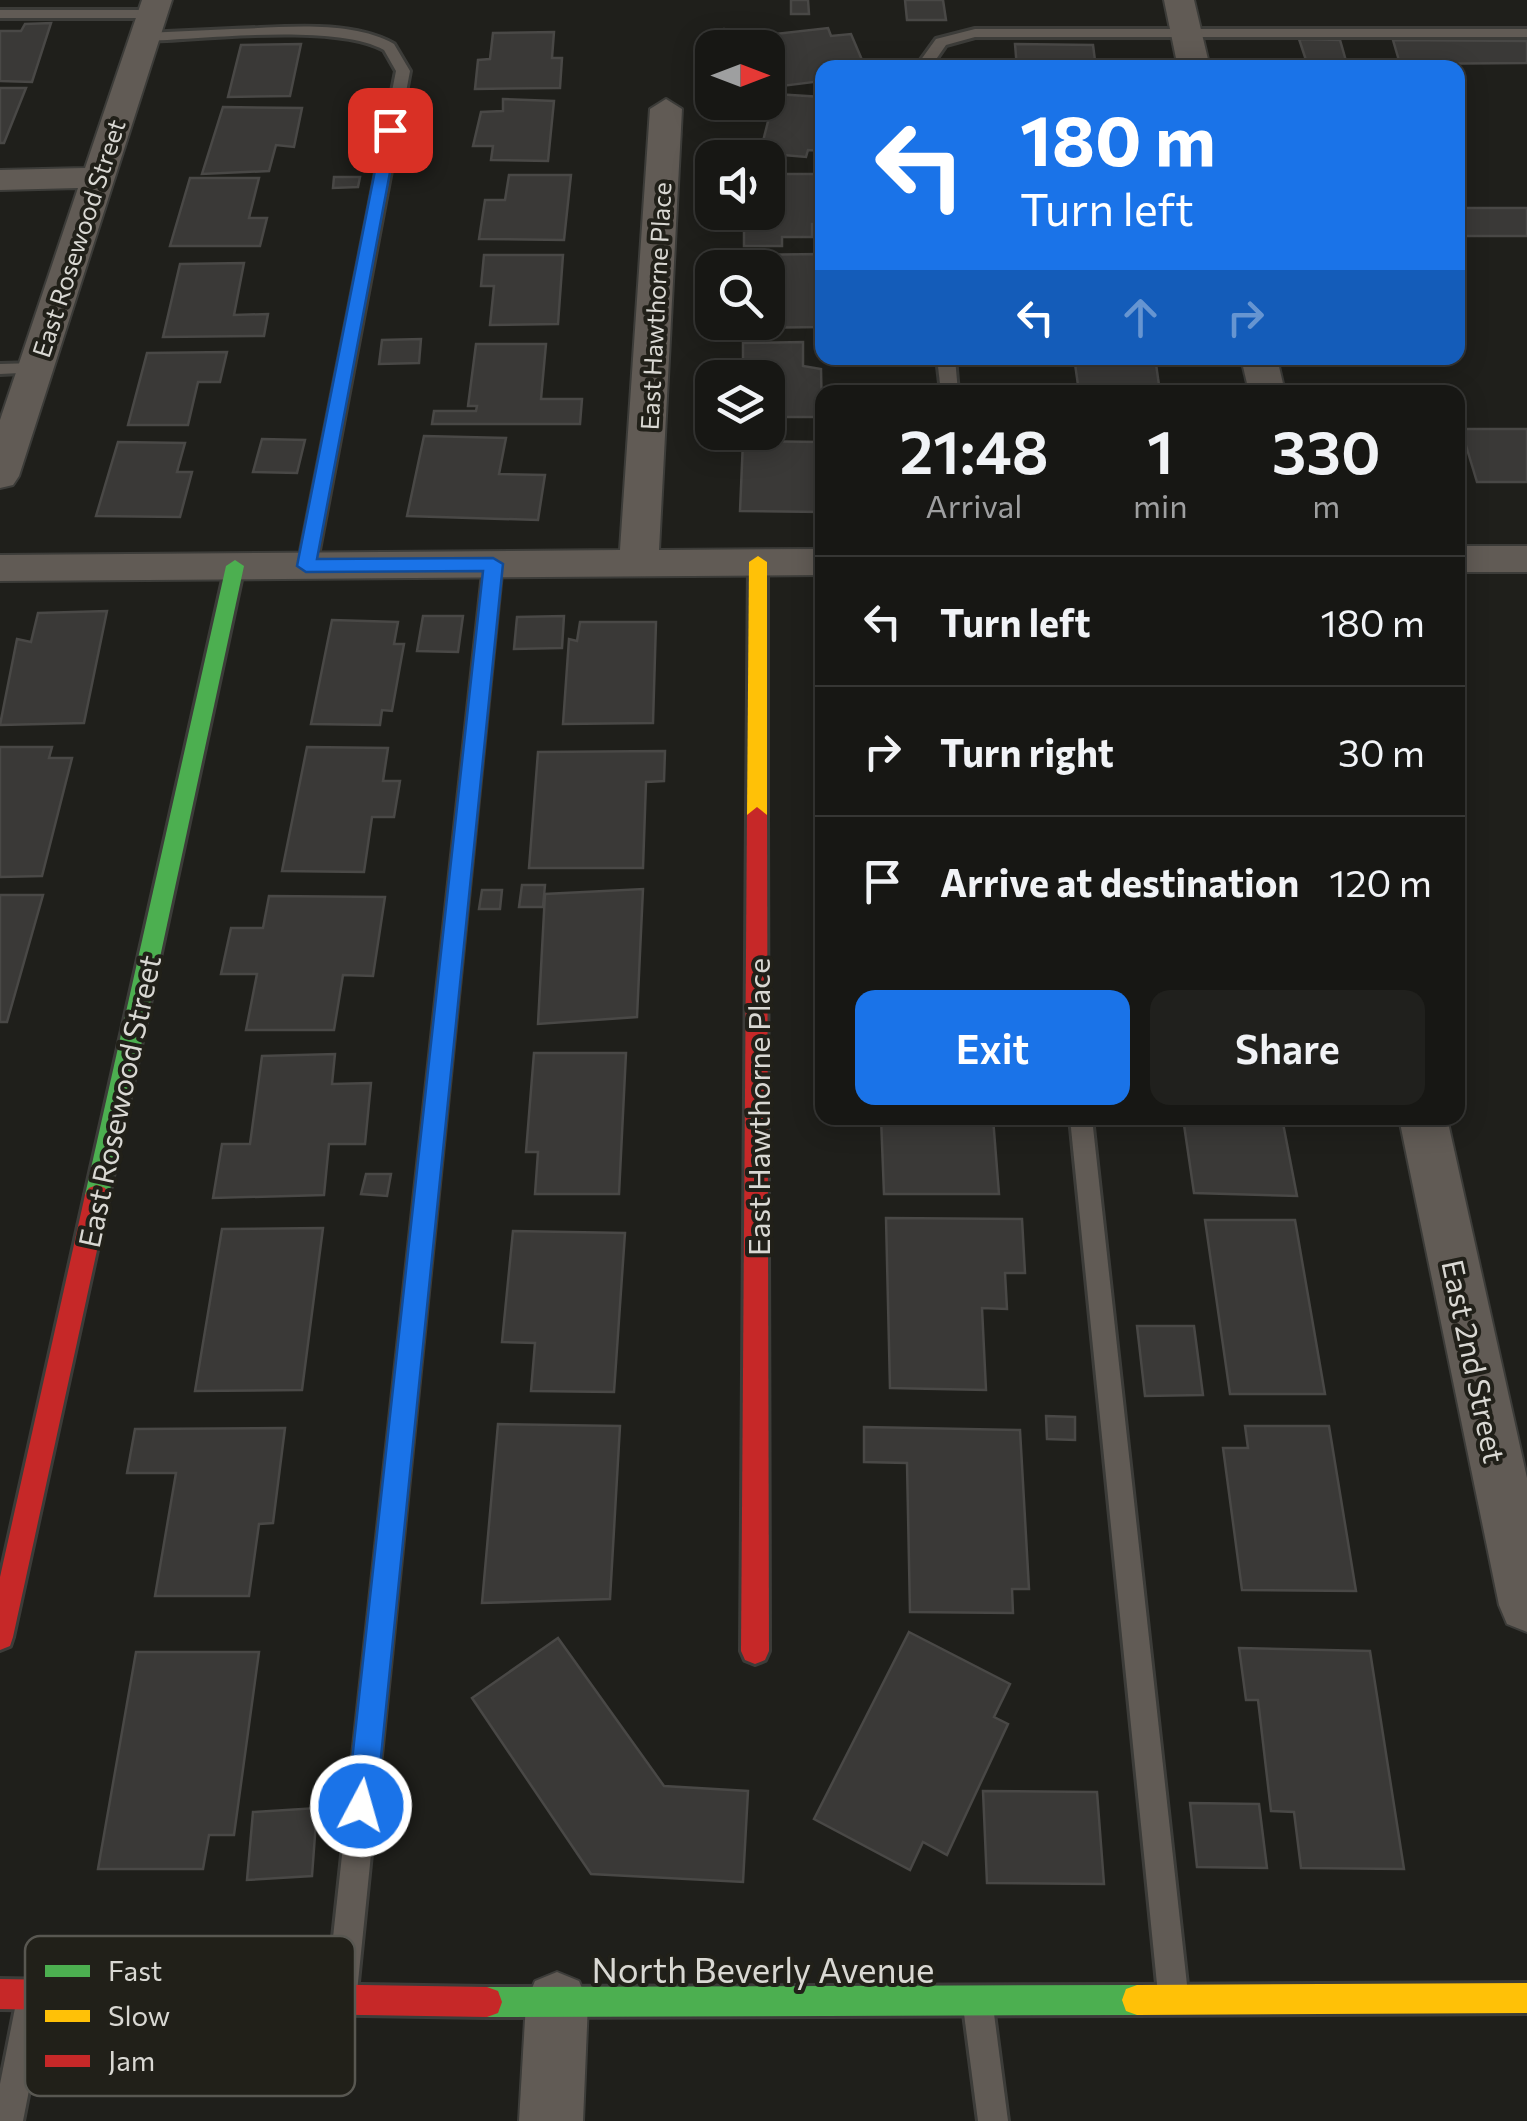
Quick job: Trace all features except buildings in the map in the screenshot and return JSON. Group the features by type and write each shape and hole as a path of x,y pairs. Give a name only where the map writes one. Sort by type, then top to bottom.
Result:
{"street":[{"path":"1183,15 1192,60"},
{"name":"East Rosewood Street","path":"0,476 151,17"},
{"name":"East Hawthorne Place","path":"639,563 666,109"},
{"path":"0,180 98,178"},
{"path":"1465,558 1527,559"},
{"name":"East Hawthorne Place","path":"755,1651 758,562"},
{"path":"0,568 815,562"},
{"name":"East Rosewood Street","path":"0,1637 235,566"},
{"name":"East 2nd Street","path":"1425,1125 1527,1605"},
{"name":"North Beverly Avenue","path":"0,1994 25,1995"},
{"name":"North Beverly Avenue","path":"355,2000 557,2003 1527,1998"},
{"path":"551,2121 557,2003"}],"lane":[{"path":"0,14 151,17 351,34 384,43 400,57 404,71 306,566"},
{"path":"928,60 940,42 976,32 1183,15 1527,33"},
{"path":"0,368 35,368"},
{"path":"348,1936 493,564"},
{"path":"1082,1125 1173,2000"},
{"path":"978,2002 993,2121"},
{"path":"8,2121 25,2035"}],"traffic: fast":[{"path":"97,1195 235,566"},
{"path":"487,2002 1137,2000"}],"traffic: slow":[{"path":"757,815 758,562"},
{"path":"1137,2000 1527,1998"}],"traffic: jam":[{"path":"755,1651 757,815"},
{"path":"0,1637 97,1195"},
{"path":"0,1994 25,1994"},
{"path":"355,2000 487,2002"}],"route":[{"path":"361,1806 493,564 306,566 390,130"}]}
